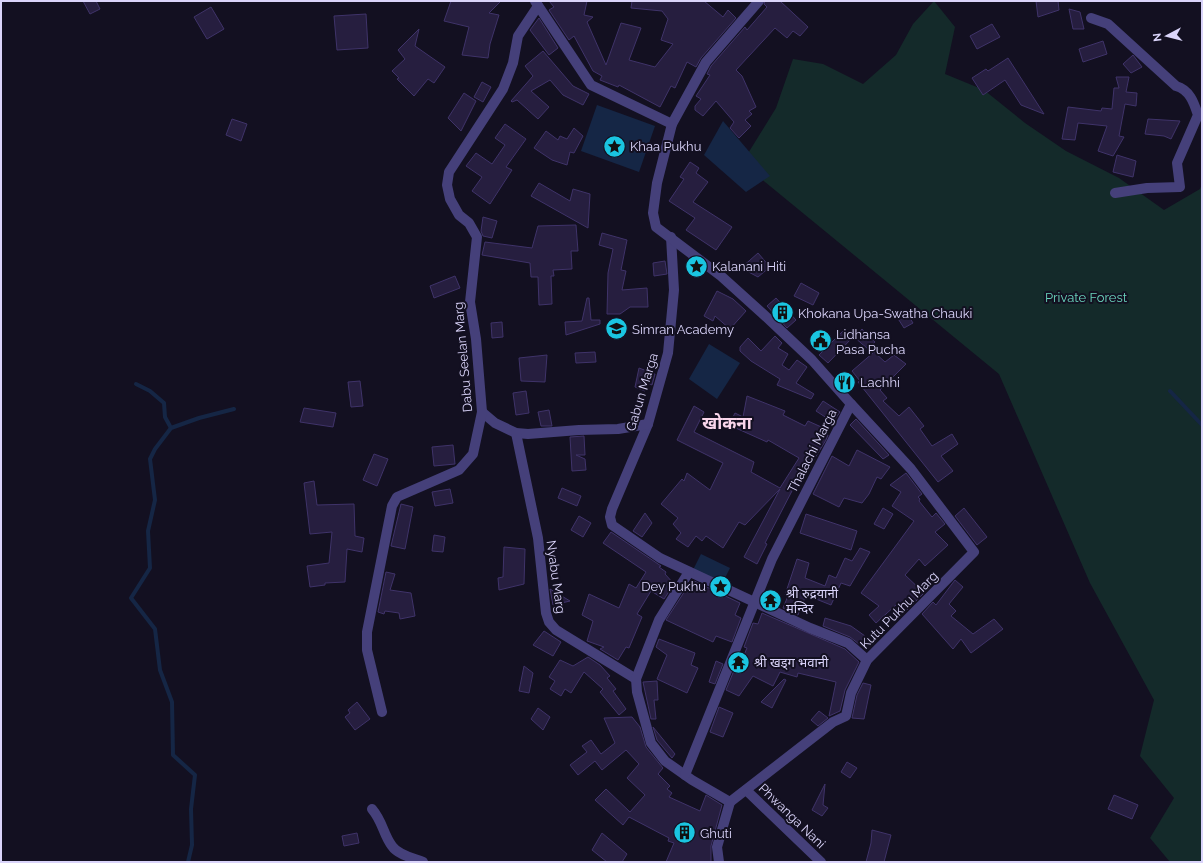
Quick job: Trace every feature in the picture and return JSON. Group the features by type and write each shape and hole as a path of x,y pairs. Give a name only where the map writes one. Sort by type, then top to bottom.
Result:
{"street":[{"name":"Thalachi Marga","path":"685,775 756,603 772,559 851,404 812,360 762,313 721,276 656,227 652,213 656,183 672,124 706,62 759,1"},
{"path":"536,3 590,85 672,124"},
{"name":"Dabu Seelan Marg","path":"382,712 367,650 367,632 392,506 397,497 459,470 473,454 482,412 476,339 470,302 477,237 470,223 459,216 450,199 447,186 450,172 503,89 512,62 518,36 536,3"},
{"path":"1091,18 1108,24 1176,86 1183,88 1192,99 1198,115 1177,163 1180,187 1147,188 1115,193"},
{"name":"Gabun Marga","path":"671,237 674,290 668,353 648,424 610,517 612,525 660,558 689,572"},
{"name":"Kutu Pukhu Marg","path":"730,802 833,722 846,716 851,693 867,660 974,552 911,469 851,404"},
{"path":"482,412 495,424 516,433 528,434 618,429 648,424"},
{"name":"Nyabu Marg","path":"516,433 538,538 546,613 549,622 556,630 636,679"},
{"path":"719,862 717,848 730,802 665,761 651,743 637,692 636,679 659,620 689,572 848,643 867,660"},
{"name":"Phwanga Nani","path":"746,790 820,862"},
{"path":"372,809 380,818 392,846 400,853 423,862"}],"green space":[{"name":"Private Forest","path":"934,1 955,27 945,74 984,90 1025,123 1066,151 1119,178 1164,210 1200,189 1202,184 1202,862 1170,862 1150,838 1174,798 1140,756 1154,700 1090,583 999,374 742,163 776,108 793,59 823,64 863,84 896,55 913,24"}],"water":[{"path":"597,105 655,126 639,172 581,151"},
{"path":"723,121 770,176 746,192 704,155"},
{"path":"709,344 740,363 717,399 689,379"},
{"path":"701,554 730,568 721,586 692,572"}],"building":[{"path":"83,1 96,1 100,9 90,14"},
{"path":"451,1 501,1 489,13 499,15 490,44 488,58 462,55 469,27 444,21"},
{"path":"549,1 587,1 584,15 593,17 587,22 606,65 621,23 641,28 629,60 655,67 673,44 661,40 668,19 662,11 631,8 632,1 704,1 723,17 728,10 736,18 701,58 696,67 687,62 675,88 671,86 660,107 619,85 618,87 600,80 602,76 593,71 574,36 569,40 549,10 554,7"},
{"path":"765,1 780,1 808,27 800,36 793,31 787,38 775,28 736,70 742,76 756,107 749,111 752,114 745,120 751,126 739,138 730,128 734,122 716,101 703,116 695,110 695,106 701,99 696,96 710,75 707,74 711,66 745,27 747,30 767,7 764,4"},
{"path":"1036,1 1058,1 1059,10 1038,17"},
{"path":"211,7 224,29 207,39 194,17"},
{"path":"1069,9 1080,12 1084,29 1073,29"},
{"path":"366,14 368,48 337,50 334,16"},
{"path":"539,18 558,48 549,55 530,30"},
{"path":"992,24 1000,37 977,49 970,36"},
{"path":"419,29 415,46 445,67 434,83 428,79 414,96 397,79 399,78 392,71 405,59 398,50"},
{"path":"1103,41 1107,54 1083,62 1079,49"},
{"path":"543,51 573,86 589,94 583,105 563,95 550,80 531,91 549,107 538,119 517,100 511,101 533,76 525,66"},
{"path":"1133,55 1142,67 1131,73 1123,64"},
{"path":"1008,58 1044,114 1021,105 1005,80 983,95 972,78 986,69 988,71"},
{"path":"1116,77 1129,77 1126,92 1137,93 1136,106 1125,104 1119,136 1124,137 1113,156 1098,151 1107,126 1078,123 1075,140 1062,139 1068,107 1101,111 1102,108 1112,109 1114,88 1119,88"},
{"path":"482,82 491,87 483,102 474,97"},
{"path":"464,93 476,101 461,131 448,118"},
{"path":"232,119 247,124 241,141 226,135"},
{"path":"1148,119 1180,121 1171,139 1164,136 1145,134"},
{"path":"505,124 526,139 506,167 512,170 490,204 472,191 482,177 466,166 476,153 492,164 505,145 495,138"},
{"path":"574,128 583,136 574,153 570,152 567,165 552,160 534,148 546,131 558,140 560,136 567,139"},
{"path":"1117,155 1136,161 1133,177 1113,172"},
{"path":"690,162 699,168 696,173 708,182 693,202 732,227 716,250 686,230 695,218 669,201 684,179 680,177"},
{"path":"539,183 570,201 573,189 590,194 588,228 531,196"},
{"path":"483,217 497,221 492,238 483,236 481,231"},
{"path":"576,225 578,251 571,251 572,269 553,270 554,276 551,276 552,304 539,305 538,277 531,277 530,263 482,255 485,242 532,248 538,226"},
{"path":"602,233 627,240 621,270 626,271 622,290 647,288 648,307 630,307 620,314 607,314 608,273 613,249 599,245"},
{"path":"758,253 770,267 758,277 741,268"},
{"path":"665,261 667,274 654,276 653,263"},
{"path":"455,276 460,288 434,298 430,286"},
{"path":"801,283 819,293 813,305 794,296"},
{"path":"717,291 733,299 746,311 730,329 715,316 713,321 704,316"},
{"path":"587,298 589,298 591,320 600,320 600,324 566,335 565,322 582,321"},
{"name":"Khokana Upa-Swatha Chauki","path":"776,298 796,320 787,328 767,306"},
{"path":"906,312 913,323 904,328 897,317"},
{"path":"502,322 503,337 492,338 491,323"},
{"path":"862,329 875,342 868,349 854,337"},
{"path":"843,331 852,338 828,363 819,355"},
{"path":"775,336 782,343 778,348 788,354 782,365 789,370 797,360 807,367 796,383 814,394 811,399 777,385 780,379 751,361 740,351 740,347 748,338 761,351"},
{"path":"595,352 596,362 576,363 575,353"},
{"path":"874,352 885,362 894,355 906,364 880,390 887,398 883,401 899,416 909,407 924,426 920,429 932,446 952,434 958,444 941,456 953,471 938,482 858,382 860,381 852,371"},
{"path":"547,355 545,382 521,381 519,358"},
{"path":"639,368 655,374 652,385 648,383 645,391 635,387"},
{"path":"360,381 363,406 351,407 348,382"},
{"path":"526,391 529,413 516,415 513,393"},
{"path":"747,396 785,411 783,415 805,426 808,421 828,430 825,434 828,435 826,440 795,490 793,489 765,543 767,544 757,564 744,557 780,489 745,525 739,522 723,548 706,536 702,541 696,536 688,547 676,539 681,533 673,524 678,518 661,504 682,479 684,481 687,473 710,490 723,463 677,440 694,406 704,412 694,432 754,462 751,472 780,488 799,458 768,440 767,442 729,425 735,413 743,417"},
{"path":"823,401 840,412 833,422 816,411"},
{"path":"304,408 336,413 333,427 300,422"},
{"path":"549,410 552,426 541,426 538,412"},
{"path":"856,419 889,455 883,459 850,425"},
{"path":"584,436 585,455 576,455 585,459 586,470 572,471 570,437"},
{"path":"453,445 455,464 434,466 432,447"},
{"path":"857,450 890,467 881,479 877,477 869,494 862,503 844,498 839,507 813,494 832,456 849,466"},
{"path":"374,454 388,459 377,486 363,480"},
{"path":"906,473 922,494 918,497 920,499 919,501 932,517 936,513 945,524 935,532 948,545 925,566 919,559 905,575 924,593 904,613 897,604 876,623 869,615 879,606 861,593 914,521 892,506 901,492 890,485"},
{"path":"314,481 317,505 354,504 355,536 364,538 362,552 347,549 345,582 325,583 325,585 310,587 307,566 329,563 332,532 310,534 304,483"},
{"path":"562,488 581,496 577,506 558,498"},
{"path":"450,489 453,503 435,506 432,492"},
{"path":"401,504 413,507 405,549 391,546"},
{"path":"883,508 893,514 884,529 874,524"},
{"path":"964,508 987,537 977,545 955,516"},
{"path":"645,513 652,523 642,537 633,531"},
{"path":"806,514 857,531 851,550 800,533"},
{"path":"579,516 591,523 583,537 571,530"},
{"path":"611,532 661,566 659,567 666,572 665,574 674,584 664,599 651,591 637,614 642,617 629,648 626,647 618,660 600,649 604,647 587,641 593,621 582,615 589,594 619,608 629,584 636,588 646,572 603,543"},
{"path":"434,535 445,537 443,552 432,551"},
{"path":"504,547 525,549 524,584 499,590 498,578 503,577"},
{"path":"860,548 870,552 850,586 841,583 831,605 806,595 798,615 783,608 788,596 785,595 797,559 809,563 805,578 825,586 829,575 836,578 845,558 852,561"},
{"path":"386,572 395,574 390,590 411,593 415,616 400,619 399,613 385,611 384,614 378,612"},
{"path":"692,580 740,603 735,615 741,618 732,642 716,636 713,642 666,620"},
{"path":"955,580 963,587 949,604 956,611 951,616 973,634 994,619 1003,629 971,653 961,639 953,649 922,614 933,602 936,605"},
{"path":"550,589 570,601 553,605"},
{"path":"762,613 845,649 859,662 845,690 840,711 829,716 836,682 798,673 797,677 780,672 773,686 753,676 739,696 726,690 735,668 738,669 747,648 744,647 753,623 758,624"},
{"path":"825,618 851,626 865,636 859,644 850,637 823,626"},
{"path":"544,631 561,642 553,656 533,645"},
{"path":"659,639 695,653 691,665 698,668 687,693 657,679 667,655 656,647"},
{"path":"588,657 600,665 610,676 607,678 616,689 613,691 626,709 619,715 600,692 603,689 584,672 571,693 565,689 561,696 550,689 555,681 549,677 560,660 573,666"},
{"path":"716,661 723,664 715,684 709,682"},
{"path":"524,666 533,673 529,693 519,691"},
{"path":"784,679 786,680 772,708 761,702"},
{"path":"657,681 658,700 654,700 656,719 651,719 643,682"},
{"path":"863,683 871,685 864,719 852,718 857,695"},
{"path":"357,702 370,719 355,730 345,717 350,713 348,710"},
{"path":"719,707 733,713 723,737 710,732"},
{"path":"538,708 550,717 543,730 531,719"},
{"path":"819,711 828,718 818,726 811,720"},
{"path":"632,717 640,727 646,747 663,768 658,774 670,786 667,789 672,793 669,797 700,811 706,795 722,805 711,846 711,862 666,862 674,843 668,841 669,838 629,817 623,825 595,800 606,789 630,812 645,795 627,778 639,764 626,750 602,770 595,761 578,775 570,765 587,752 582,746 591,740 601,754 615,743 604,718"},
{"path":"653,727 675,754 672,758 657,740"},
{"path":"847,762 857,768 850,778 841,772"},
{"path":"825,784 823,805 828,808 822,816 812,810"},
{"path":"1114,795 1138,805 1132,819 1108,809"},
{"path":"872,830 891,835 884,862 866,862 871,843"},
{"path":"357,833 359,843 344,846 342,836"},
{"path":"602,833 627,854 622,862 607,862 592,850"}],"waterway":[{"path":"136,384 150,391 164,403 165,417 171,428"},
{"path":"1170,391 1202,425"},
{"path":"188,862 192,845 191,809 195,775 173,755 172,702 160,670 155,629 131,598 150,568 148,531 155,500 150,459 155,449 171,428 199,418 234,409"}],"place":[{"name":"Khaa Pukhu","path":"615,146"},
{"name":"Kalanani Hiti","path":"696,266"},
{"name":"Khokana Upa-Swatha Chauki","path":"782,313"},
{"name":"Simran Academy","path":"617,329"},
{"name":"Lidhansa Pasa Pucha","path":"821,341"},
{"name":"Lachhi","path":"844,382"},
{"name":"Dey Pukhu","path":"721,586"},
{"name":"श्री रुद्रयानी मन्दिर","path":"771,600"},
{"name":"श्री खड्ग भवानी","path":"738,662"},
{"name":"Ghuti","path":"684,833"}],"district":[{"name":"खोकना","path":"727,423"}]}
